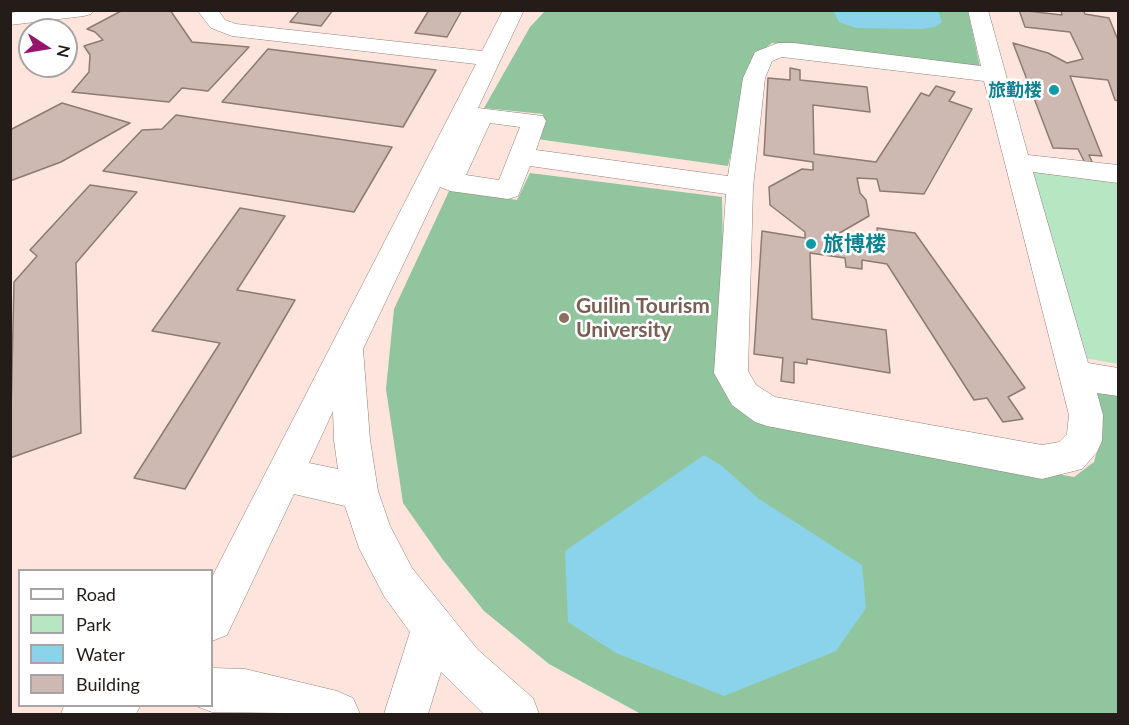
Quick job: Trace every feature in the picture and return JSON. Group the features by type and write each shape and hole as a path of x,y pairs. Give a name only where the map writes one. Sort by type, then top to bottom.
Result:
{"street":[{"path":"207,10 218,24 232,30 490,59"},
{"path":"978,10 1086,415 1084,441 1069,457 1041,462 767,411 744,395 731,373 740,187 754,78 763,57 778,50 794,50 994,75"},
{"path":"213,618 348,345 456,148 490,59 514,11"},
{"path":"10,19 94,13"},
{"path":"78,25 94,13"},
{"path":"482,114 534,121 508,190 450,182 456,148 482,114"},
{"path":"521,156 740,187"},
{"path":"1019,162 1119,174"},
{"path":"348,345 352,440 359,491 373,534 398,582 463,665 517,714"},
{"path":"1074,375 1119,382"},
{"path":"283,475 359,491"},
{"path":"406,714 434,627"},
{"path":"213,690 245,691 337,714"},
{"path":"83,714 109,707"}],"shaded area":[{"name":"Guilin Tourism University","path":"10,11 1118,11 1118,714 11,714"}],"green space":[{"path":"545,11 968,11 980,67 772,43 752,58 728,166 537,139 543,114 484,108 530,27"},
{"path":"1030,169 1118,180 1118,364 1084,358"},
{"path":"530,173 722,197 724,308 716,368 774,422 1074,477 1094,462 1100,439 1094,387 1118,391 1118,714 641,714 549,664 484,611 443,560 403,503 386,389 394,309 450,189 517,200"}],"water":[{"path":"938,11 942,22 935,27 922,29 856,28 839,22 834,12"},
{"path":"704,455 722,466 759,499 862,565 866,608 836,651 724,696 616,653 568,622 565,551"}],"building":[{"path":"123,10 170,10 192,42 249,47 208,91 182,88 169,102 72,92 89,72 90,55 84,46 103,40 95,32 87,29"},
{"path":"300,10 333,10 321,26 290,22"},
{"path":"429,10 462,10 447,37 415,33"},
{"name":"旅勤楼","path":"1019,10 1062,15 1061,10 1083,10 1085,14 1109,18 1118,40 1118,101 1115,100 1108,80 1070,76 1102,156 1089,155 1093,164 1085,163 1078,149 1053,148 1013,43 1048,53 1067,63 1083,59 1070,32 1025,27"},
{"path":"268,49 436,70 403,127 222,102"},
{"name":"旅博楼","path":"790,68 800,70 800,80 867,87 870,112 813,105 814,154 876,162 921,93 929,96 936,86 955,92 949,101 972,109 924,194 880,191 877,179 857,178 860,193 866,200 869,216 836,235 844,242 879,246 877,228 915,233 1025,388 1008,397 1023,419 1003,422 987,398 974,400 887,264 862,260 862,269 846,267 845,258 810,253 812,319 886,330 890,373 807,359 807,364 794,362 794,383 781,381 783,358 754,354 762,231 805,238 805,232 770,205 769,187 802,169 813,170 813,162 764,155 768,78 790,80"},
{"path":"62,103 130,123 61,162 10,181 10,130"},
{"path":"176,115 392,147 354,212 103,171 142,130 162,129"},
{"path":"90,185 137,192 76,263 81,433 10,458 14,282 37,256 30,250"},
{"path":"240,208 285,216 237,290 295,300 185,489 134,478 220,343 152,331"}],"place":[{"name":"旅勤楼","path":"1054,90"},
{"name":"旅博楼","path":"811,244"},
{"name":"Guilin Tourism University","path":"564,318"}]}
